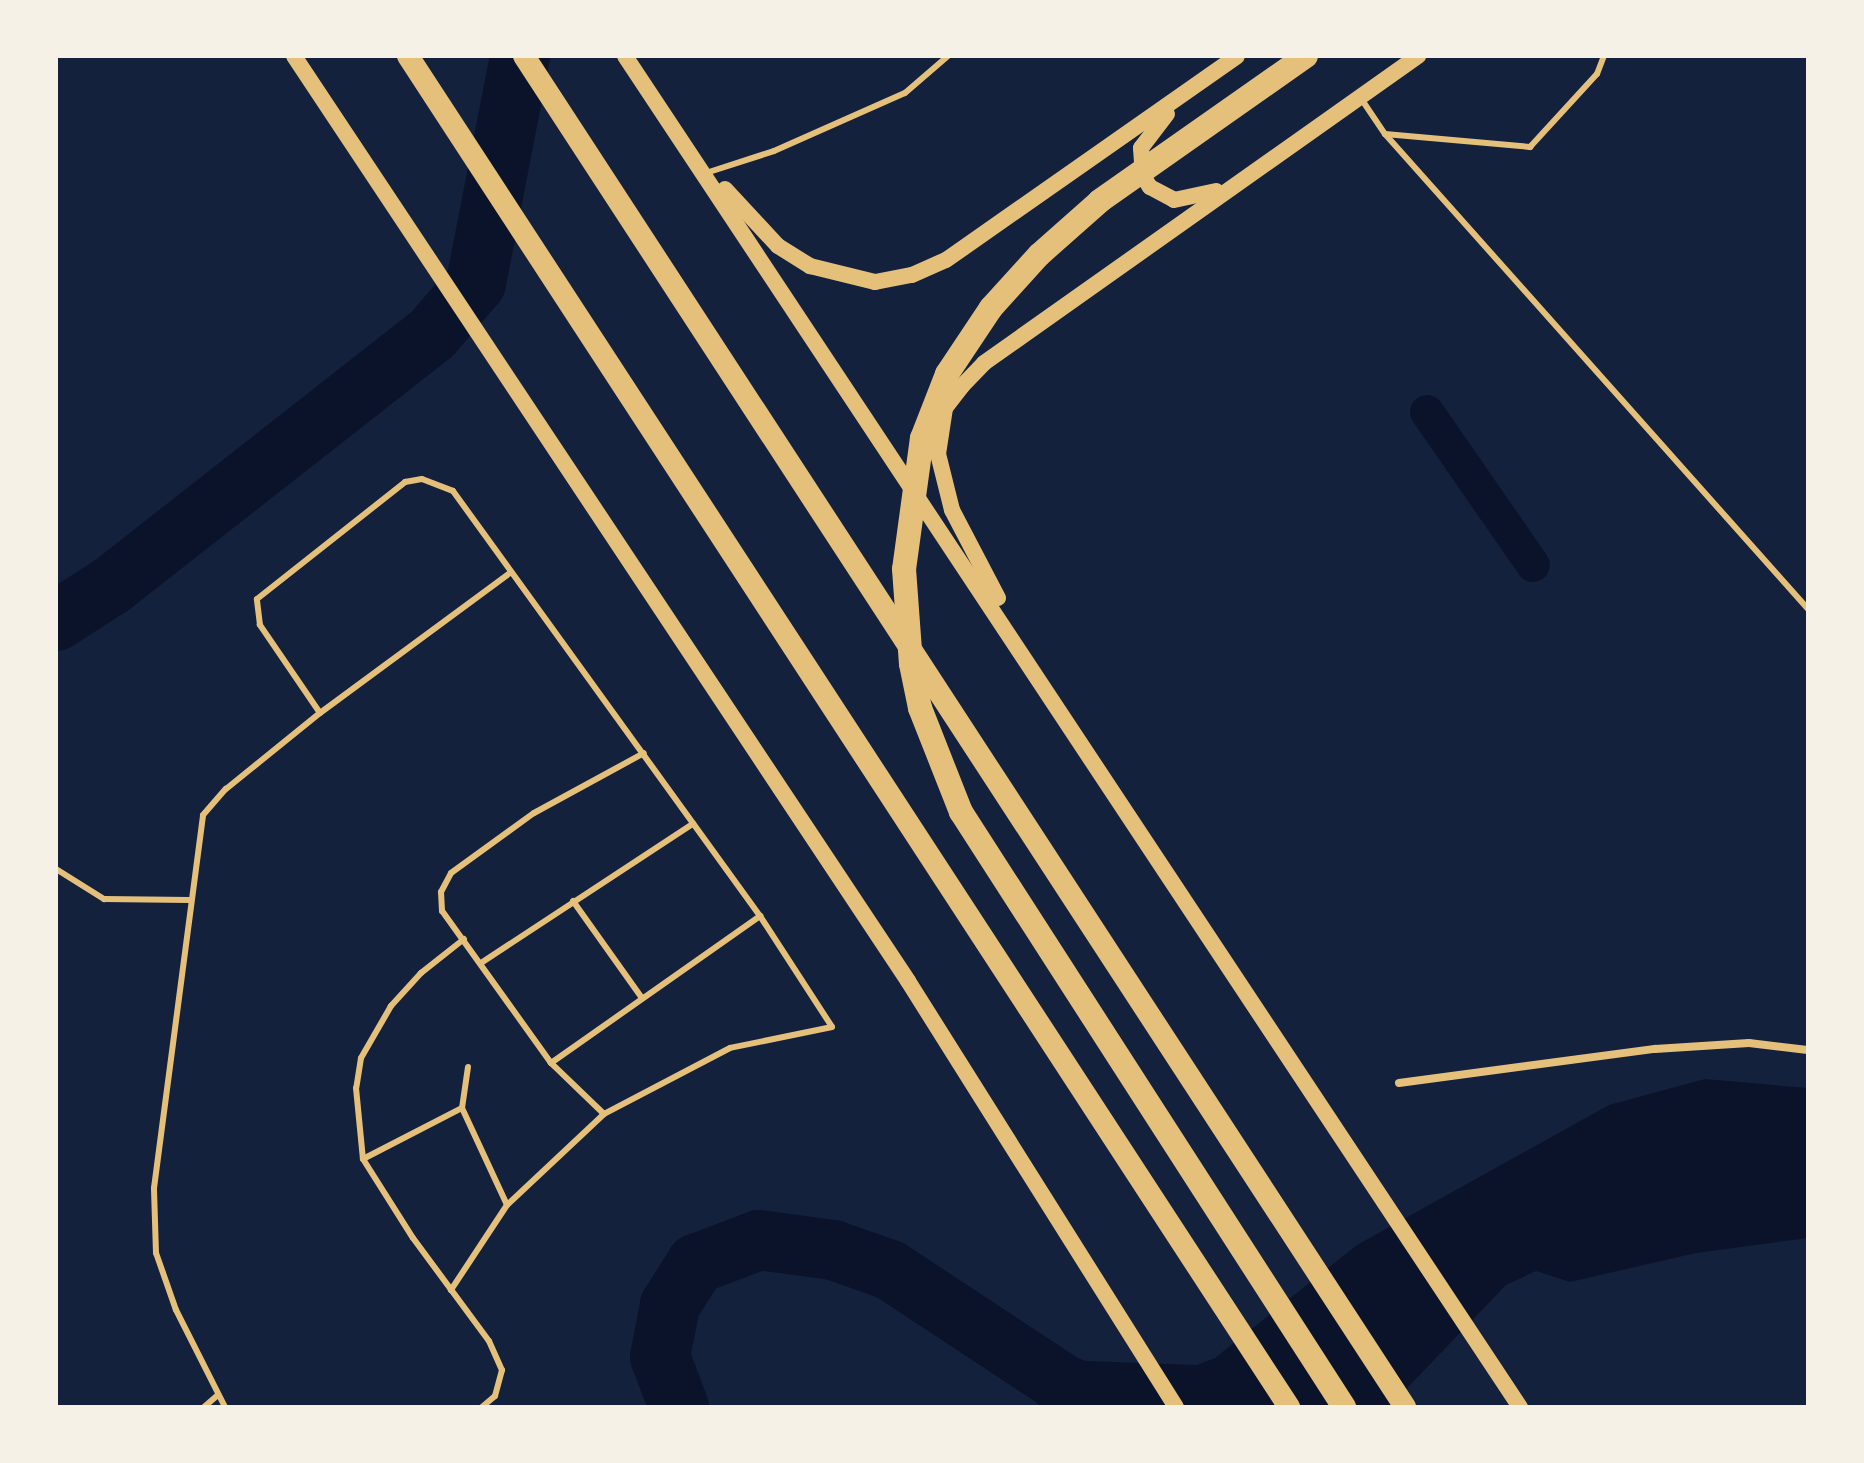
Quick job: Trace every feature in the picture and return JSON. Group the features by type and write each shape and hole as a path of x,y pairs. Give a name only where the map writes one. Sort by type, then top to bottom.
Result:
{"highway":[{"path":"408,56 1289,1407"},
{"path":"524,56 1405,1407"},
{"path":"1306,56 1100,201 1039,255 991,308 947,374 922,438 904,569 911,664 920,708 961,812 1344,1407"}],"main road":[{"path":"294,56 908,981 1099,1290 1176,1407"},
{"path":"625,56 697,159 1520,1407"},
{"path":"697,159 778,246 810,266 846,278 887,280 946,260 1237,56"},
{"path":"1037,673 952,510 938,454 945,408 984,363 1418,56"},
{"path":"1199,83 1146,135 1140,162 1150,187 1174,200 1187,201 1260,168"}],"street":[{"path":"1399,1083 1655,1049 1749,1043 1808,1050"}],"lane":[{"path":"709,172 774,151 905,93 948,56"},
{"path":"1385,134 1530,147 1597,74 1604,56"},
{"path":"1360,97 1385,134 1808,609"},
{"path":"320,713 260,625 257,599 405,482 422,479 453,491 760,916 832,1027 730,1048 604,1114 507,1205 451,1290"},
{"path":"225,1407 176,1310 156,1253 154,1188 189,900 203,815 226,789 320,713 511,572"},
{"path":"604,1114 551,1063 442,911 441,892 451,873 534,813 644,753"},
{"path":"481,963 693,824"},
{"path":"56,869 104,899 189,900"},
{"path":"573,901 642,998"},
{"path":"551,1063 760,916"},
{"path":"464,939 421,973 391,1006 361,1058 356,1088 363,1159 489,1341 502,1370 495,1396 482,1407"},
{"path":"468,1067 462,1108 507,1205"},
{"path":"363,1159 462,1108"},
{"path":"204,1407 218,1395"}],"water":[{"path":"1705,1079 1808,1088 1808,1238 1696,1253 1570,1282 1536,1271 1506,1285 1389,1407 1040,1407 1027,1389 890,1270 1053,1350 1086,1361 1197,1365 1215,1358 1357,1245 1609,1105"}],"waterway":[{"path":"56,621 112,585 432,334 476,283 520,56"},
{"path":"1427,412 1533,565"},
{"path":"679,1407 660,1357 670,1305 696,1264 759,1240 833,1250 890,1270 1098,1407"}]}
